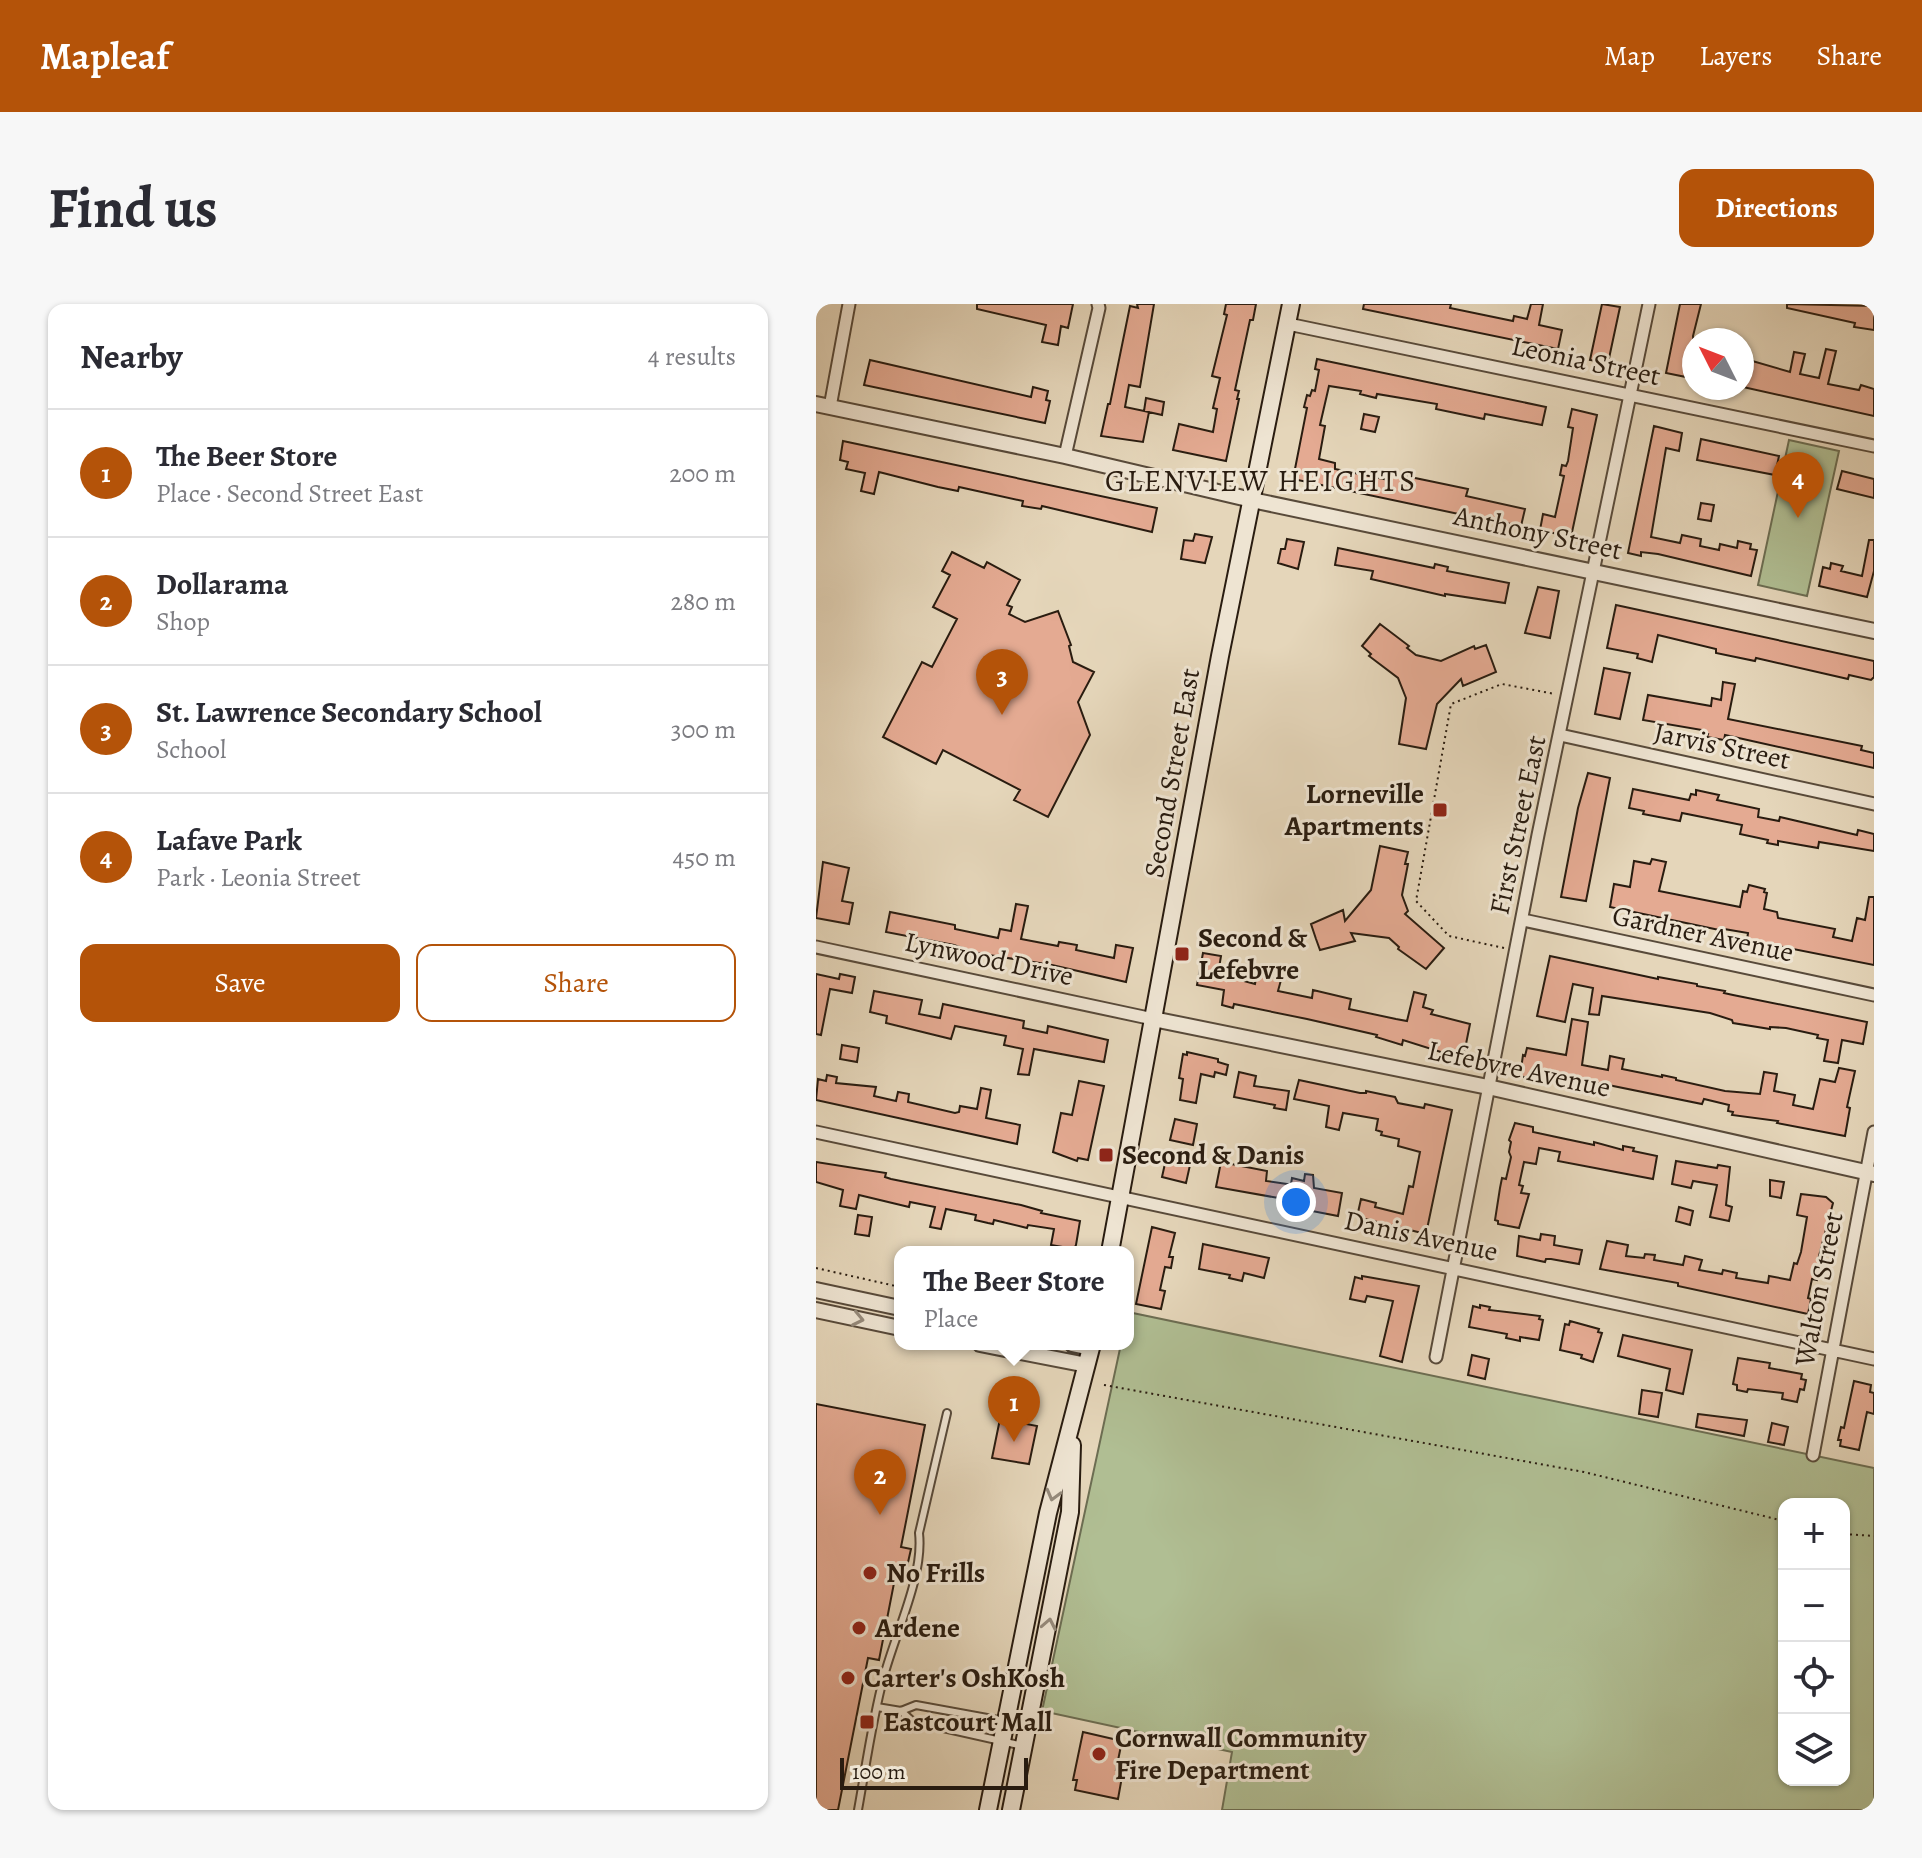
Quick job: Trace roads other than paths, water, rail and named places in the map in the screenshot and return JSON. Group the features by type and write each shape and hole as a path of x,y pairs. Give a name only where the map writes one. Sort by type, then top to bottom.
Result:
{"main road":[{"name":"Second Street East","path":"1111,1246 1291,304"},
{"path":"988,1810 1048,1513 1091,1350"},
{"path":"1011,1810 1070,1512 1073,1419"}],"street":[{"path":"823,406 849,304"},
{"path":"1065,456 1098,304"},
{"name":"First Street East","path":"1436,1357 1488,1087 1649,304"},
{"name":"Leonia Street","path":"1288,324 1874,446"},
{"name":"Anthony Street","path":"823,406 1874,631"},
{"name":"Jarvis Street","path":"1560,735 1874,804"},
{"name":"Gardner Avenue","path":"1523,920 1874,995"},
{"name":"Lynwood Drive","path":"816,947 1153,1019"},
{"name":"Lefebvre Avenue","path":"1153,1019 1488,1087 1870,1173"},
{"name":"Danis Avenue","path":"816,1132 1874,1359"},
{"name":"Walton Street","path":"1813,1455 1870,1173 1874,1132"},
{"path":"816,1290 894,1307"},
{"path":"816,1310 894,1327"},
{"path":"1011,1350 1087,1365"}],"lane":[{"path":"858,1810 883,1678 913,1579 920,1544 919,1533 947,1413"},
{"path":"877,1707 901,1711 916,1705 1029,1726"},
{"path":"901,1711 912,1721 1025,1747"}],"place":[{"name":"Lafave Park","path":"1798,518"},
{"name":"St. Lawrence Secondary School","path":"1002,715"},
{"name":"Lorneville Apartments","path":"1440,810"},
{"name":"Second & Lefebvre","path":"1182,954"},
{"name":"Second & Danis","path":"1106,1155"},
{"name":"The Beer Store","path":"1014,1442"},
{"name":"Dollarama","path":"880,1515"},
{"name":"No Frills","path":"870,1573"},
{"name":"Ardene","path":"859,1628"},
{"name":"Carter's OshKosh","path":"848,1678"},
{"name":"Eastcourt Mall","path":"867,1722"},
{"name":"Cornwall Community Fire Department","path":"1099,1754"}],"district":[{"name":"GLENVIEW HEIGHTS","path":"1261,481"}]}
